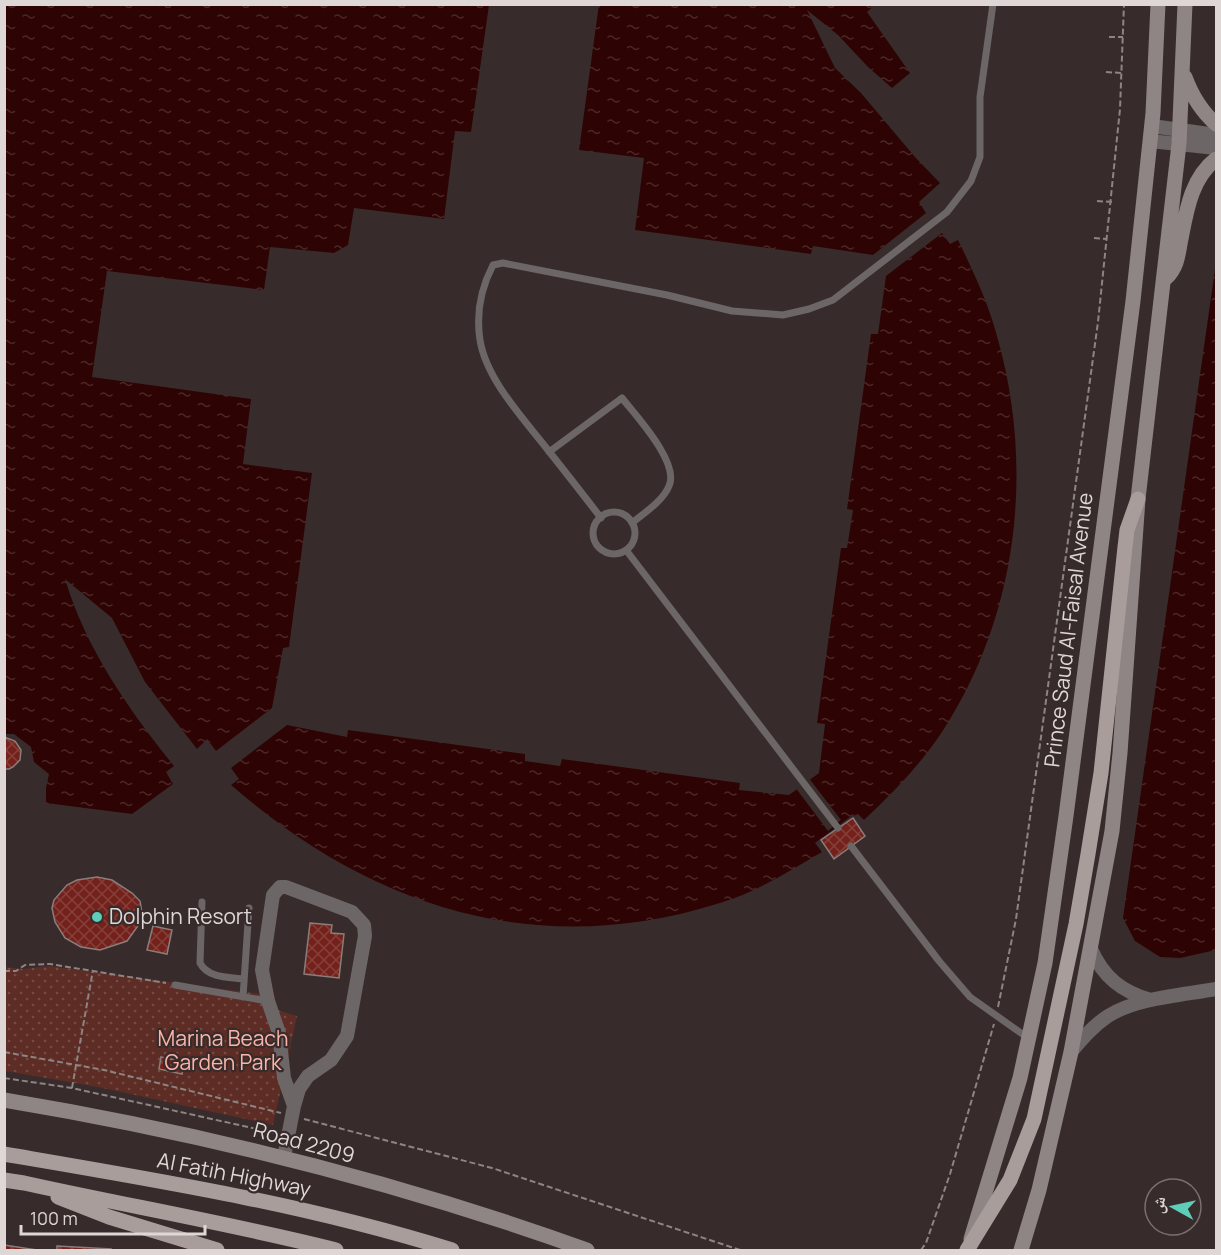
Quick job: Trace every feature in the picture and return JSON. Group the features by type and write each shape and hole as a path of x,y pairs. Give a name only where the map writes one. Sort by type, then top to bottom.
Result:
{"main road":[{"path":"967,1251 1010,1180 1034,1119 1076,924 1088,854 1101,773 1125,547 1129,523 1138,499"},
{"name":"Al Fatih Highway","path":"4,1154 248,1197 347,1220 452,1251"},
{"path":"4,1180 255,1230 336,1251"},
{"path":"24,1183 110,1217 217,1251"}],"street":[{"name":"Prince Saud Al-Faisal Avenue","path":"967,1251 1020,1078 1045,963 1132,302 1152,126 1158,4"},
{"path":"1021,1251 1036,1200 1071,1052 1106,871 1117,791 1138,499 1180,137 1185,4"},
{"path":"1184,73 1197,102 1216,124"},
{"path":"1152,126 1216,147"},
{"path":"1150,141 1216,135"},
{"path":"1164,280 1172,272 1177,260 1195,186 1205,169 1216,159"},
{"path":"284,1157 300,1089 308,1076 331,1060 347,1036 365,936 364,925 352,912 291,888 280,887 273,894 262,970 268,1001 279,1033 284,1078 293,1111"},
{"path":"1091,949 1106,975 1119,987 1134,996 1151,1000"},
{"path":"1071,1052 1096,1024 1109,1015 1151,1000 1216,989"},
{"name":"Road 2209","path":"4,1100 68,1110 284,1157 502,1220 587,1251"}],"lane":[{"path":"601,518 512,404 490,370 480,341 481,293 493,265 503,263 749,313 783,315 833,300 947,212 971,181 980,157 980,97 993,4"},
{"path":"549,452 622,398 663,452 670,469 670,485 656,503 632,523"},
{"path":"616,512 623,514 632,523 635,536 626,550 611,554 599,547 593,534 594,526 601,518 616,512"},
{"path":"626,550 838,828"},
{"path":"851,846 939,961 970,997 1028,1038"},
{"path":"202,902 200,963 210,974 244,979"},
{"path":"243,997 249,908"},
{"path":"175,985 268,1001"}],"path":[{"path":"921,1251 926,1243 950,1174 997,1016 1016,919 1112,202 1122,73 1124,4"},
{"path":"1109,37 1123,37"},
{"path":"1106,72 1122,73"},
{"path":"1097,201 1112,202"},
{"path":"1094,238 1107,239"},
{"path":"4,971 16,971 25,965 42,964 93,970 175,985"},
{"path":"72,1088 93,970"},
{"path":"4,1052 77,1065 293,1111 492,1168 740,1251"},
{"path":"4,1078 72,1088 288,1136"}],"green space":[{"name":"Marina Beach Garden Park","path":"49,966 275,996 274,1009 297,1016 273,1125 98,1087 5,1071 4,967 23,969"}],"water":[{"path":"5,4 489,5 471,132 455,131 444,219 354,208 348,245 334,253 270,247 264,290 107,271 92,377 251,399 243,464 312,473 289,647 283,648 272,708 216,751 207,739 197,749 145,682 112,618 65,579 85,630 110,678 174,766 166,772 173,784 132,814 46,803 49,774 34,762 31,747 14,734 5,734"},
{"path":"599,4 875,5 867,12 910,73 892,88 868,67 838,35 807,10 835,68 861,93 940,183 919,202 926,213 873,255 813,246 811,254 635,230 644,158 579,150"},
{"path":"942,233 950,244 958,240 980,287 997,336 1009,386 1015,437 1016,489 1012,540 1003,591 988,640 968,687 925,756 864,820 858,814 850,817 815,843 822,852 760,887 720,903 652,920 586,926 522,924 460,912 399,892 341,863 285,828 231,785 239,779 231,768 287,725 347,737 348,730 525,754 525,761 560,766 562,759 740,783 739,790 789,795 819,773 825,724 817,723 841,548 847,548 853,510 847,509 871,334 878,334 886,276"},
{"path":"1216,262 1216,950 1180,958 1160,957 1135,941 1123,918"}],"pier":[{"path":"808,777 841,820 828,831 795,787"}],"building":[{"path":"4,737 15,741 21,750 20,760 9,769 4,769"},
{"path":"853,818 865,836 834,859 821,840"},
{"name":"Dolphin Resort","path":"97,877 112,880 132,893 140,901 142,913 140,923 127,941 100,950 81,947 65,938 55,922 52,908 54,900 67,885 77,880"},
{"path":"310,923 332,925 331,933 344,934 339,978 304,974"},
{"path":"153,926 172,930 167,954 147,950"},
{"path":"161,1057 184,1062 182,1074 159,1069"},
{"path":"4,1245 37,1250 4,1250"},
{"path":"57,1246 111,1249 111,1250 57,1250"}],"place":[{"name":"Dolphin Resort","path":"97,917"}]}
